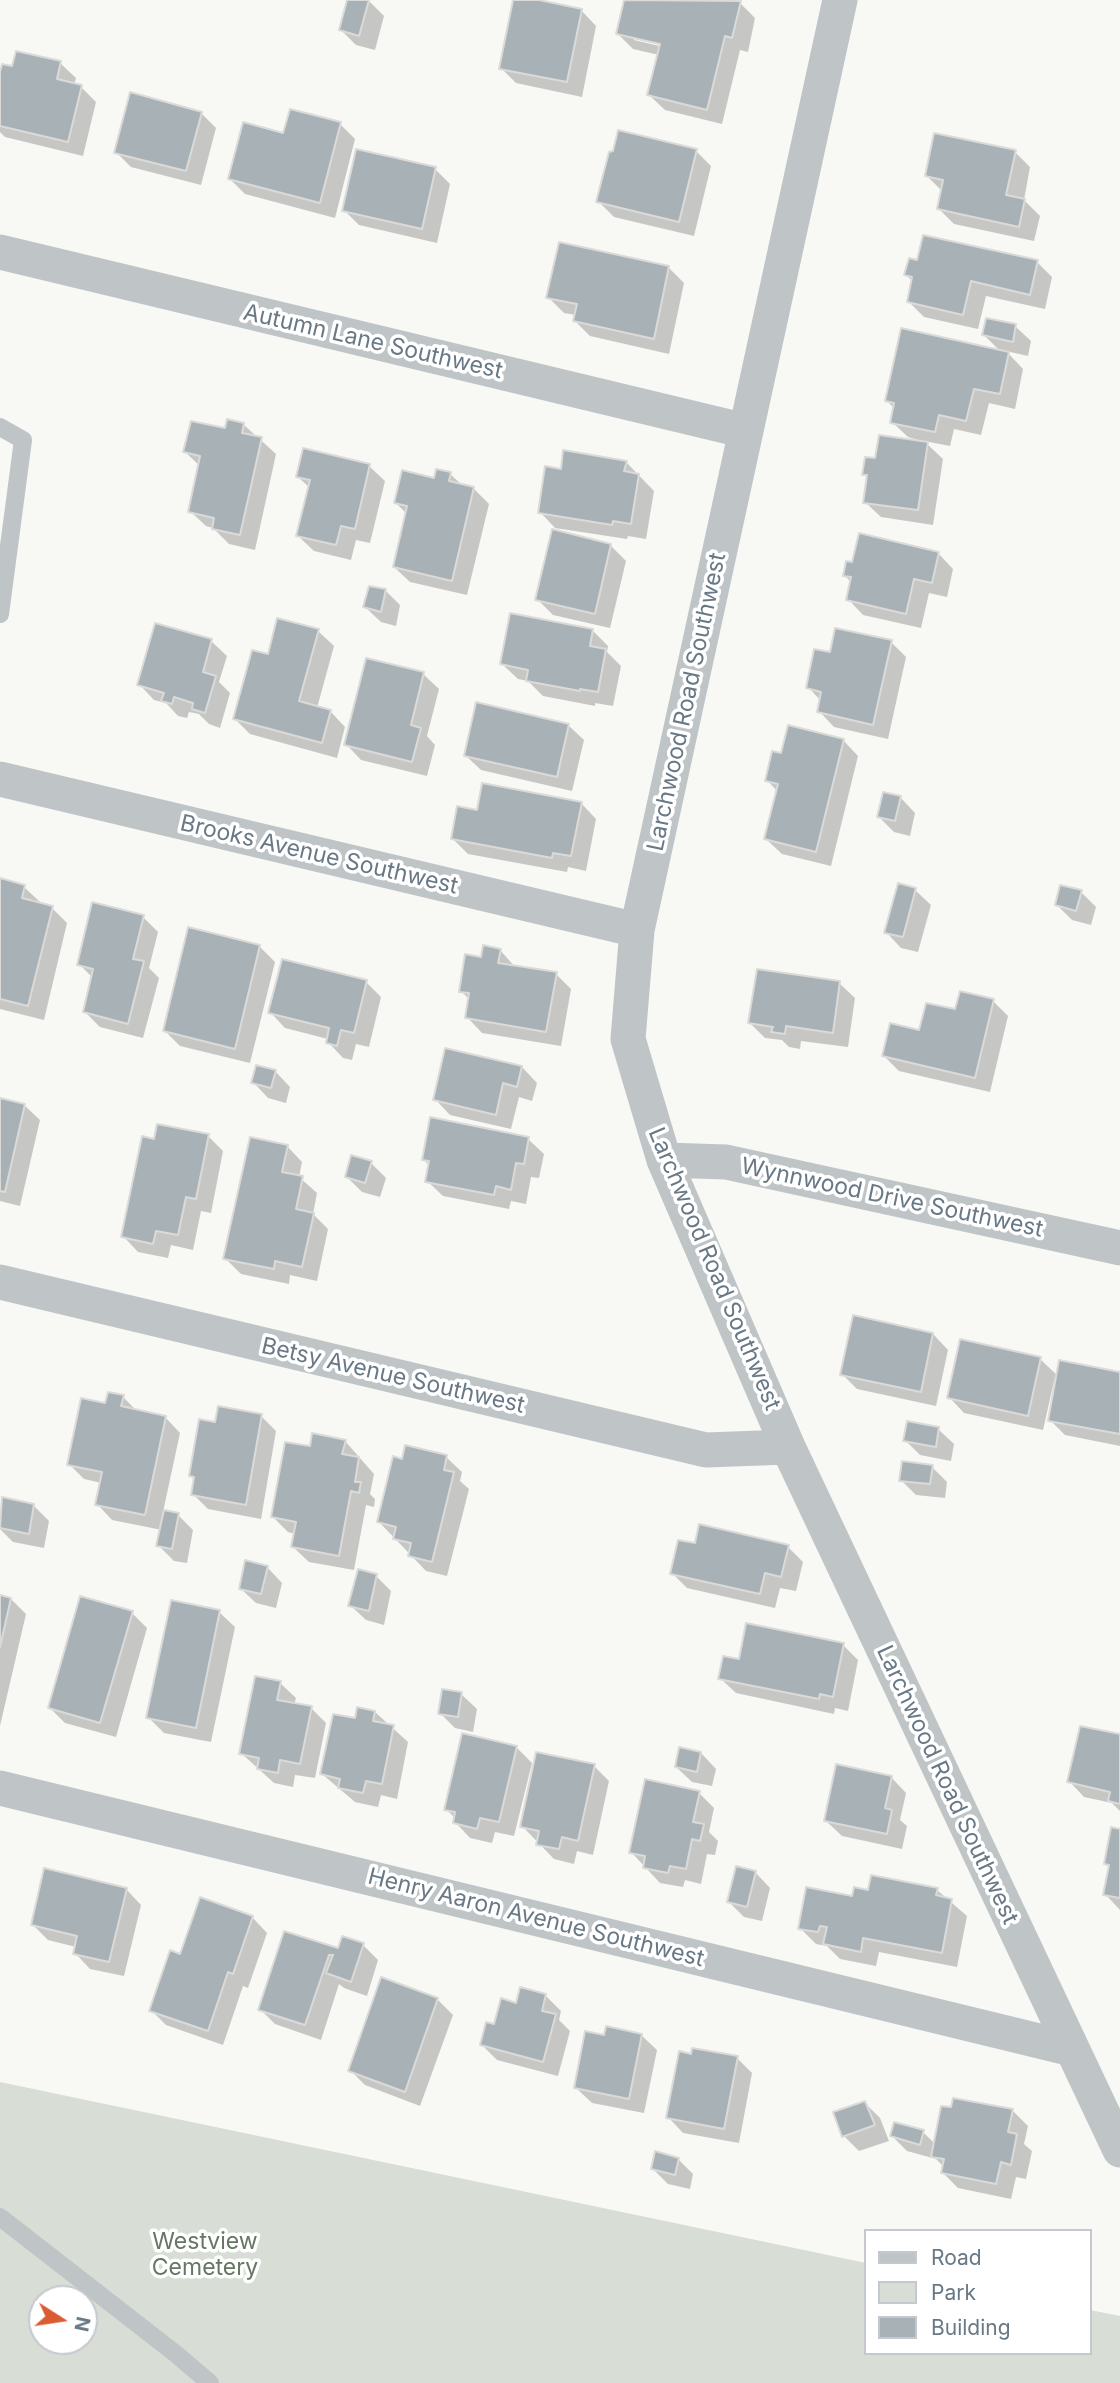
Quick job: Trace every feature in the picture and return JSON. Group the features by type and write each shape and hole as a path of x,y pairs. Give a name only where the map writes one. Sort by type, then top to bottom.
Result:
{"street":[{"name":"Larchwood Road Southwest","path":"840,0 637,930 628,1039 664,1160 788,1447 1120,2150"},
{"name":"Autumn Lane Southwest","path":"0,253 746,431"},
{"name":"Brooks Avenue Southwest","path":"0,779 637,930"},
{"name":"Wynnwood Drive Southwest","path":"664,1160 726,1162 1120,1248"},
{"name":"Betsy Avenue Southwest","path":"0,1282 706,1450 788,1447"},
{"name":"Henry Aaron Avenue Southwest","path":"0,1788 1072,2049"}],"lane":[{"path":"0,427 23,440 0,614"},
{"path":"0,2217 210,2383"}],"green space":[{"name":"Westview Cemetery","path":"0,2082 864,2263 864,2355 1092,2355 1092,2310 1120,2316 1120,2383 0,2383"}],"building":[{"path":"347,0 369,0 359,36 339,30"},
{"path":"513,0 539,0 582,9 567,82 499,69"},
{"path":"624,0 741,1 732,38 725,36 707,110 647,95 660,44 616,34"},
{"path":"16,51 61,61 57,79 82,85 68,142 0,126 0,72 2,64 12,66"},
{"path":"130,92 202,112 186,171 114,153"},
{"path":"290,109 341,122 320,203 228,179 243,122 283,133"},
{"path":"618,130 697,149 679,222 596,202 609,152 613,151"},
{"path":"934,133 1016,150 1006,195 1025,199 1019,227 937,209 943,180 925,176"},
{"path":"356,149 436,167 422,229 342,211"},
{"path":"923,235 1038,260 1030,295 971,281 963,315 907,302 912,277 904,275 909,258 917,260"},
{"path":"559,242 669,266 654,339 573,321 577,304 546,298"},
{"path":"986,318 1016,324 1013,342 982,335"},
{"path":"901,328 1009,352 1000,394 974,389 966,421 939,415 935,432 890,423 894,403 885,401"},
{"path":"227,419 244,423 242,433 262,437 240,535 212,529 214,518 188,512 200,456 183,452 191,421 225,428"},
{"path":"879,435 928,442 918,510 863,503 867,475 862,475 865,457 875,458"},
{"path":"303,448 370,464 355,529 341,526 336,545 296,536 310,480 296,477"},
{"path":"563,450 627,461 624,471 639,474 631,524 613,521 612,525 538,513 545,466 561,469"},
{"path":"436,469 451,472 449,481 474,487 452,581 393,567 407,506 394,503 402,470 434,478"},
{"path":"552,529 611,544 595,614 535,600"},
{"path":"859,533 939,552 932,583 914,579 906,614 846,600 851,577 843,576 846,561 852,562"},
{"path":"369,586 386,589 381,612 363,607"},
{"path":"510,613 593,629 590,646 606,649 598,692 526,681 528,670 500,664"},
{"path":"277,618 319,629 299,701 331,710 322,743 233,719 252,650 268,654"},
{"path":"155,623 212,639 203,672 216,676 205,713 192,709 193,703 174,697 172,704 161,701 164,693 137,685"},
{"path":"835,628 892,640 873,725 817,712 821,692 806,688 814,649 830,652"},
{"path":"366,658 424,672 411,725 421,728 412,762 344,745"},
{"path":"476,702 569,724 557,777 464,756"},
{"path":"788,725 844,739 816,852 764,839 778,784 765,781 772,751 781,753"},
{"path":"482,783 582,802 571,856 553,853 552,858 451,839 457,806 477,810"},
{"path":"883,792 901,796 895,821 877,817"},
{"path":"0,878 25,885 22,898 53,906 28,1006 0,999"},
{"path":"898,883 916,888 903,937 884,933"},
{"path":"1060,885 1082,890 1076,911 1055,905"},
{"path":"92,902 144,915 133,959 144,961 128,1024 83,1012 93,969 77,965"},
{"path":"188,927 260,945 235,1049 163,1031"},
{"path":"483,945 501,949 498,963 557,972 546,1032 465,1018 469,993 459,992 465,954 481,957"},
{"path":"282,959 367,980 354,1033 341,1030 337,1046 326,1043 329,1028 268,1013"},
{"path":"757,969 840,981 833,1033 786,1026 785,1034 771,1032 773,1027 748,1023"},
{"path":"960,991 994,999 975,1078 882,1056 890,1023 919,1030 926,1003 955,1009"},
{"path":"445,1048 522,1066 517,1087 503,1083 496,1115 433,1100"},
{"path":"256,1065 276,1070 271,1088 251,1083"},
{"path":"0,1098 25,1104 5,1192 0,1191"},
{"path":"430,1117 529,1137 524,1164 516,1163 511,1190 496,1186 494,1195 425,1182 429,1161 422,1160"},
{"path":"157,1124 209,1134 196,1199 186,1197 178,1235 156,1231 153,1244 121,1237 142,1136 154,1139"},
{"path":"250,1137 288,1145 282,1172 303,1176 296,1209 314,1213 302,1267 275,1261 274,1269 223,1259"},
{"path":"351,1155 372,1161 365,1183 345,1177"},
{"path":"853,1315 933,1333 921,1392 840,1375"},
{"path":"960,1339 1041,1357 1028,1416 947,1398"},
{"path":"1059,1360 1120,1372 1120,1434 1048,1421"},
{"path":"108,1392 124,1395 121,1406 166,1416 145,1515 95,1505 102,1472 67,1465 81,1398 105,1403"},
{"path":"218,1406 262,1414 246,1505 191,1495 194,1477 189,1476 199,1419 215,1422"},
{"path":"907,1421 939,1427 936,1447 903,1441"},
{"path":"312,1433 346,1440 342,1454 359,1457 355,1482 361,1482 359,1493 351,1491 339,1556 291,1547 296,1522 271,1517 285,1442 310,1446"},
{"path":"405,1445 447,1455 444,1470 454,1472 432,1562 408,1556 411,1543 393,1539 396,1527 377,1522 393,1456 402,1459"},
{"path":"902,1461 933,1465 930,1484 899,1481"},
{"path":"2,1497 34,1504 29,1534 0,1528"},
{"path":"164,1510 179,1513 172,1549 156,1546"},
{"path":"699,1524 789,1545 781,1577 765,1573 760,1594 670,1574 678,1540 695,1543"},
{"path":"245,1560 268,1566 261,1594 239,1589"},
{"path":"358,1569 377,1574 369,1611 348,1606"},
{"path":"0,1595 11,1598 0,1647"},
{"path":"80,1596 133,1611 100,1723 48,1708"},
{"path":"171,1600 220,1610 196,1728 146,1718"},
{"path":"746,1623 844,1643 833,1697 820,1694 819,1699 718,1679 723,1656 739,1659"},
{"path":"255,1676 281,1681 277,1700 312,1706 300,1764 280,1760 278,1773 257,1769 259,1758 239,1754"},
{"path":"442,1689 462,1692 458,1717 438,1714"},
{"path":"357,1707 375,1711 373,1721 394,1725 382,1784 366,1781 363,1793 338,1788 340,1779 320,1774 333,1714 355,1718"},
{"path":"1080,1726 1120,1734 1120,1804 1108,1801 1110,1792 1067,1782"},
{"path":"462,1733 517,1746 499,1822 480,1818 477,1829 453,1823 455,1812 444,1810"},
{"path":"679,1747 701,1752 697,1772 675,1767"},
{"path":"536,1752 595,1764 578,1841 562,1837 559,1849 536,1845 539,1831 520,1827"},
{"path":"836,1764 892,1776 885,1808 892,1810 887,1834 824,1821"},
{"path":"645,1779 700,1791 693,1822 704,1824 700,1841 692,1839 686,1869 670,1866 668,1873 643,1868 645,1856 629,1853"},
{"path":"1111,1827 1120,1829 1120,1898 1103,1895 1109,1865 1104,1864"},
{"path":"736,1866 756,1871 747,1907 727,1902"},
{"path":"44,1868 127,1888 109,1962 73,1954 77,1936 31,1925"},
{"path":"871,1875 938,1888 936,1895 952,1899 942,1953 863,1938 861,1952 823,1944 827,1927 820,1926 818,1932 798,1929 806,1887 852,1896 854,1887 868,1890"},
{"path":"200,1897 253,1916 233,1974 228,1972 208,2031 149,2011 170,1950 180,1954"},
{"path":"284,1931 338,1948 342,1936 364,1943 351,1982 326,1973 333,1955 329,1955 305,2025 258,2010"},
{"path":"381,1977 438,1998 405,2092 348,2071"},
{"path":"520,1987 546,1994 542,2011 556,2014 543,2062 480,2045 486,2022 494,2024 501,1998 516,2003"},
{"path":"606,2026 642,2034 629,2099 574,2088 585,2031 604,2035"},
{"path":"692,2048 738,2056 724,2129 666,2118 679,2051 691,2054"},
{"path":"953,2098 1013,2109 1008,2132 1017,2134 1011,2165 1001,2162 996,2184 941,2173 944,2159 931,2157 941,2106 951,2107"},
{"path":"865,2101 875,2125 842,2137 833,2112"},
{"path":"894,2122 924,2130 920,2145 890,2136"},
{"path":"655,2151 679,2158 675,2175 651,2169"}]}
